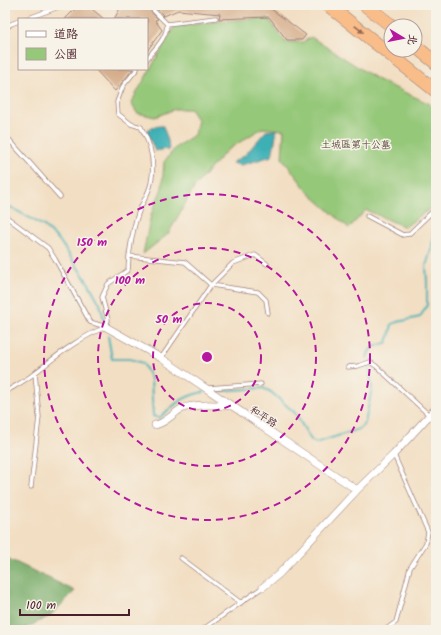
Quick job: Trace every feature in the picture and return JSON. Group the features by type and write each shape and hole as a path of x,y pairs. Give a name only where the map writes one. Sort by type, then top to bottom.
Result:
{"highway":[{"path":"328,5 436,91"},
{"path":"365,5 383,19"},
{"path":"423,52 436,63"}],"street":[{"name":"和平路","path":"106,327 161,358 357,490"},
{"path":"155,425 162,424 182,409 192,406 232,406"},
{"path":"263,587 280,574 357,490 394,454 436,408"}],"lane":[{"path":"29,18 64,5"},
{"path":"148,5 167,24 165,36 148,58"},
{"path":"167,24 216,18"},
{"path":"5,30 11,24 18,21"},
{"path":"5,392 35,373 52,359 91,333 106,327 108,320 102,297 108,284 128,270 128,256 137,215 151,184 152,159 150,147 143,131 141,127 131,124 118,114 117,102 123,86 136,70"},
{"path":"5,135 60,197"},
{"path":"367,216 403,235 409,234 436,208"},
{"name":"和平路","path":"5,216 48,248 56,259 90,322 106,327"},
{"path":"161,358 211,285 233,264 255,255 267,264"},
{"path":"128,256 185,262 211,285 258,292 266,300 268,313"},
{"path":"348,367 358,366 370,362 429,415"},
{"path":"31,487 39,417 35,373"},
{"path":"207,388 261,384"},
{"path":"385,630 396,622 410,568 426,543 428,532 394,454"},
{"path":"181,558 241,603"},
{"path":"202,630 263,587"}],"green space":[{"name":"土城區第十公墓","path":"268,18 285,42 303,42 311,37 378,80 430,104 436,110 436,204 405,227 366,210 349,228 309,193 282,158 284,130 262,128 226,151 195,186 168,234 143,254 151,215 162,188 164,162 176,147 194,135 198,121 190,109 175,109 155,117 137,113 131,103 174,27 220,21"},
{"path":"5,557 75,591 50,616 22,630 5,630"}],"water":[{"path":"163,126 168,141 169,150 167,151 166,149 155,151 147,131 154,127"},
{"path":"277,130 272,156 241,165 232,163 245,155 266,131"}],"building":[{"path":"79,5 87,5 103,18 66,18"},
{"path":"122,5 145,5 158,19 155,20 162,30 148,50 148,18 115,18"},
{"path":"153,5 266,5 306,35 302,40 287,40 269,17 219,19 220,14 178,10 164,16"},
{"path":"96,70 132,70 115,91"}],"waterway":[{"path":"432,130 436,133"},
{"path":"5,204 44,226 59,240 89,284 100,304 104,320"},
{"path":"367,358 371,349 386,343 392,324 420,317 427,305 426,266 432,247 434,222 436,219"},
{"path":"108,336 112,359 130,359 143,363 151,379 153,416 159,418 185,398 204,392"},
{"path":"219,391 263,388 271,392 295,413 311,440 316,443 359,429 365,423 372,388 369,365"}]}
